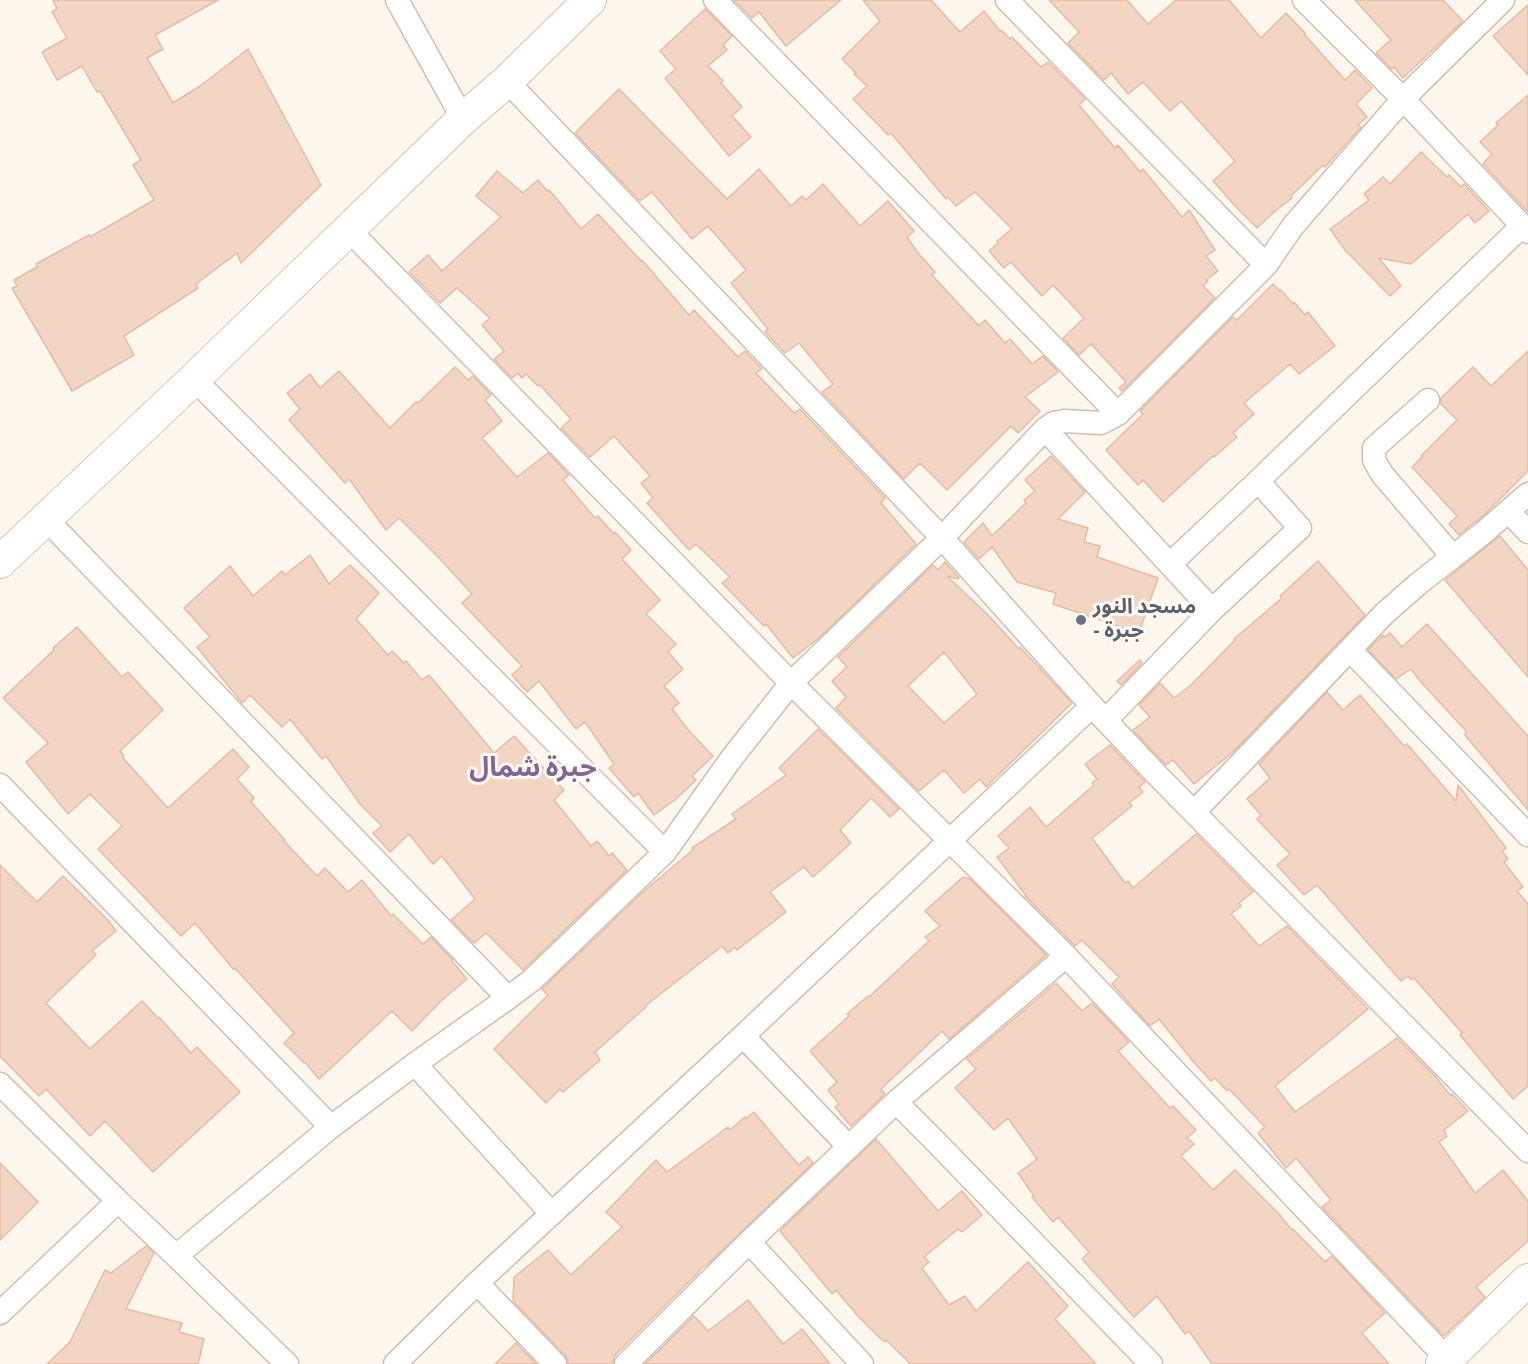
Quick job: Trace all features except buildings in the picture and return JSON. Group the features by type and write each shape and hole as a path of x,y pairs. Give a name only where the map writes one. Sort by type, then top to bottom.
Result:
{"street":[{"path":"398,0 463,119"},
{"path":"0,562 590,0"},
{"path":"715,0 1118,414"},
{"path":"1007,0 1266,265"},
{"path":"1170,564 1525,229 1403,99 1304,0"},
{"path":"176,1256 331,1127 532,980 665,852 731,759 792,683 942,538 1045,429 1054,423 1064,421 1101,423 1118,414 1266,265 1293,226 1403,99 1503,0"},
{"path":"507,81 942,538 1099,713 1528,1151"},
{"path":"349,230 792,683 1066,956 1447,1362 1528,1280"},
{"path":"194,379 665,852"},
{"path":"1428,400 1374,448 1374,460 1382,474 1453,557"},
{"path":"1045,429 1212,610"},
{"path":"395,1364 551,1213 950,841 1099,713 1300,528 1258,481"},
{"path":"1194,812 1385,613 1528,494"},
{"path":"1509,512 1528,532"},
{"path":"46,519 508,998"},
{"path":"1350,650 1528,835"},
{"path":"0,785 331,1127"},
{"path":"626,1364 749,1242 896,1102 1066,956"},
{"path":"743,1036 849,1147"},
{"path":"415,1064 551,1213"},
{"path":"0,1084 287,1364"},
{"path":"896,1102 1151,1364"},
{"path":"0,1313 118,1201"},
{"path":"749,1242 862,1364"},
{"path":"477,1283 555,1364"}],"place":[{"name":"مسجد النور - جبرة","path":"1081,620"}],"district":[{"name":"جبرة شمال","path":"533,770"}]}
